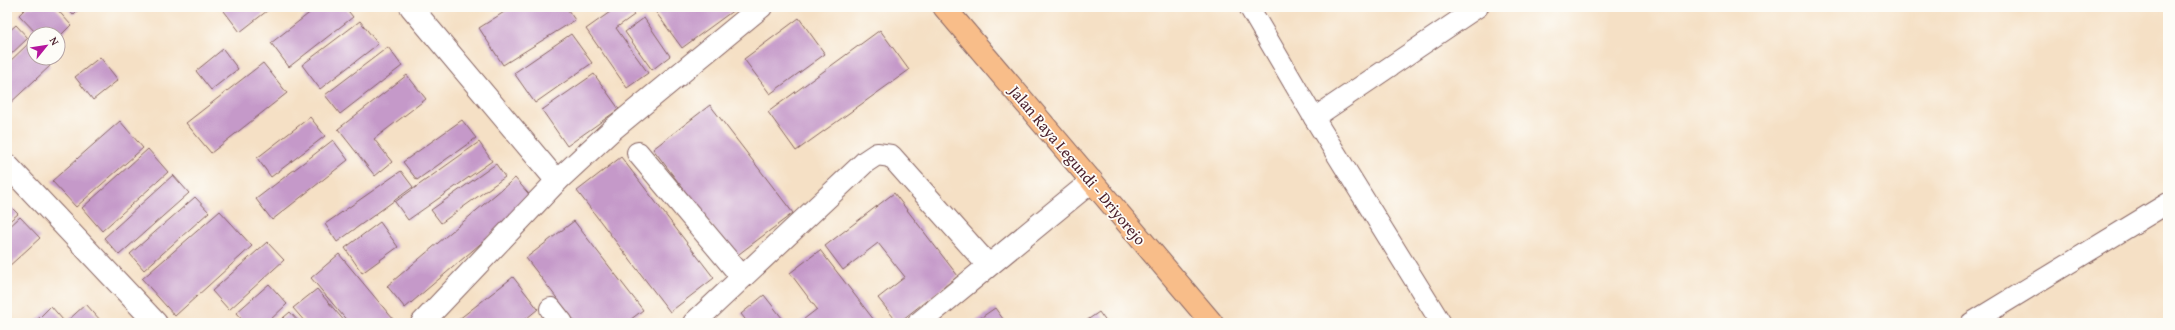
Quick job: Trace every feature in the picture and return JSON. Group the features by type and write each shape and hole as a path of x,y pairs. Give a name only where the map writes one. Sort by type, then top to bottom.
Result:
{"main road":[{"name":"Jalan Raya Legundi - Driyorejo","path":"944,7 1212,323"}],"street":[{"path":"411,7 557,181"},
{"path":"422,323 557,181 613,130 761,7"},
{"path":"638,153 742,277"},
{"path":"694,323 865,162 877,154 891,156 988,265"},
{"path":"7,165 156,323"},
{"path":"919,323 1092,181"}],"lane":[{"path":"1249,7 1314,118 1441,323"},
{"path":"1314,118 1478,7"},
{"path":"1971,323 2168,203"}],"building":[{"path":"27,7 55,7 71,25 66,30 66,26 29,26 19,15"},
{"path":"66,7 81,7 73,15"},
{"path":"221,7 272,7 240,32"},
{"path":"317,7 345,7 353,17 289,67 271,43"},
{"path":"512,7 566,7 575,20 503,65 479,28"},
{"path":"617,7 628,7 634,15 616,28 648,73 627,88 586,29"},
{"path":"652,7 738,7 682,48"},
{"path":"644,18 670,56 652,70 625,32"},
{"path":"799,18 825,54 770,94 744,59"},
{"path":"360,21 378,44 320,89 302,65"},
{"path":"16,25 26,36 26,40 7,58 7,33"},
{"path":"880,30 909,70 796,151 768,112"},
{"path":"571,34 592,63 535,103 514,73"},
{"path":"26,46 26,66 50,66 7,106 7,64"},
{"path":"388,47 402,66 340,114 325,95"},
{"path":"223,49 238,69 211,90 196,71"},
{"path":"100,57 118,80 93,100 75,77"},
{"path":"263,63 287,93 211,153 186,123"},
{"path":"594,74 619,109 567,146 542,110"},
{"path":"407,75 426,99 374,139 392,162 375,176 338,129"},
{"path":"710,105 793,213 735,257 653,149"},
{"path":"310,117 325,136 271,177 257,158"},
{"path":"462,120 476,138 417,180 403,162"},
{"path":"120,121 143,148 76,207 52,181"},
{"path":"333,140 348,160 272,220 256,199"},
{"path":"479,142 492,161 408,220 395,202"},
{"path":"148,149 168,172 102,231 82,208"},
{"path":"621,157 714,278 670,312 577,191"},
{"path":"496,164 505,177 441,223 431,210"},
{"path":"401,171 413,187 337,242 325,224"},
{"path":"173,175 189,193 119,255 104,238"},
{"path":"515,178 533,199 405,308 387,286"},
{"path":"894,193 958,276 898,323 878,298 905,277 878,243 843,270 825,246"},
{"path":"195,197 209,212 144,270 130,254"},
{"path":"7,203 18,214 7,223"},
{"path":"220,211 252,246 175,316 142,279"},
{"path":"20,217 40,238 7,268 7,229"},
{"path":"574,221 643,310 626,323 576,323 526,258"},
{"path":"380,222 398,247 362,273 345,248"},
{"path":"267,242 284,260 229,310 212,291"},
{"path":"820,250 874,320 870,323 799,323 817,309 790,273"},
{"path":"339,254 393,319 388,323 349,323 311,278"},
{"path":"513,277 538,309 521,323 454,323"},
{"path":"269,284 287,304 267,323 245,323 236,313"},
{"path":"317,289 346,323 306,323 293,308"},
{"path":"764,295 786,323 748,323 741,314"},
{"path":"86,304 101,321 98,323 65,323"},
{"path":"51,306 63,320 60,323 34,323"},
{"path":"995,308 1006,323 973,323"},
{"path":"290,312 300,323 277,323"},
{"path":"1099,312 1107,323 1083,323"}]}
